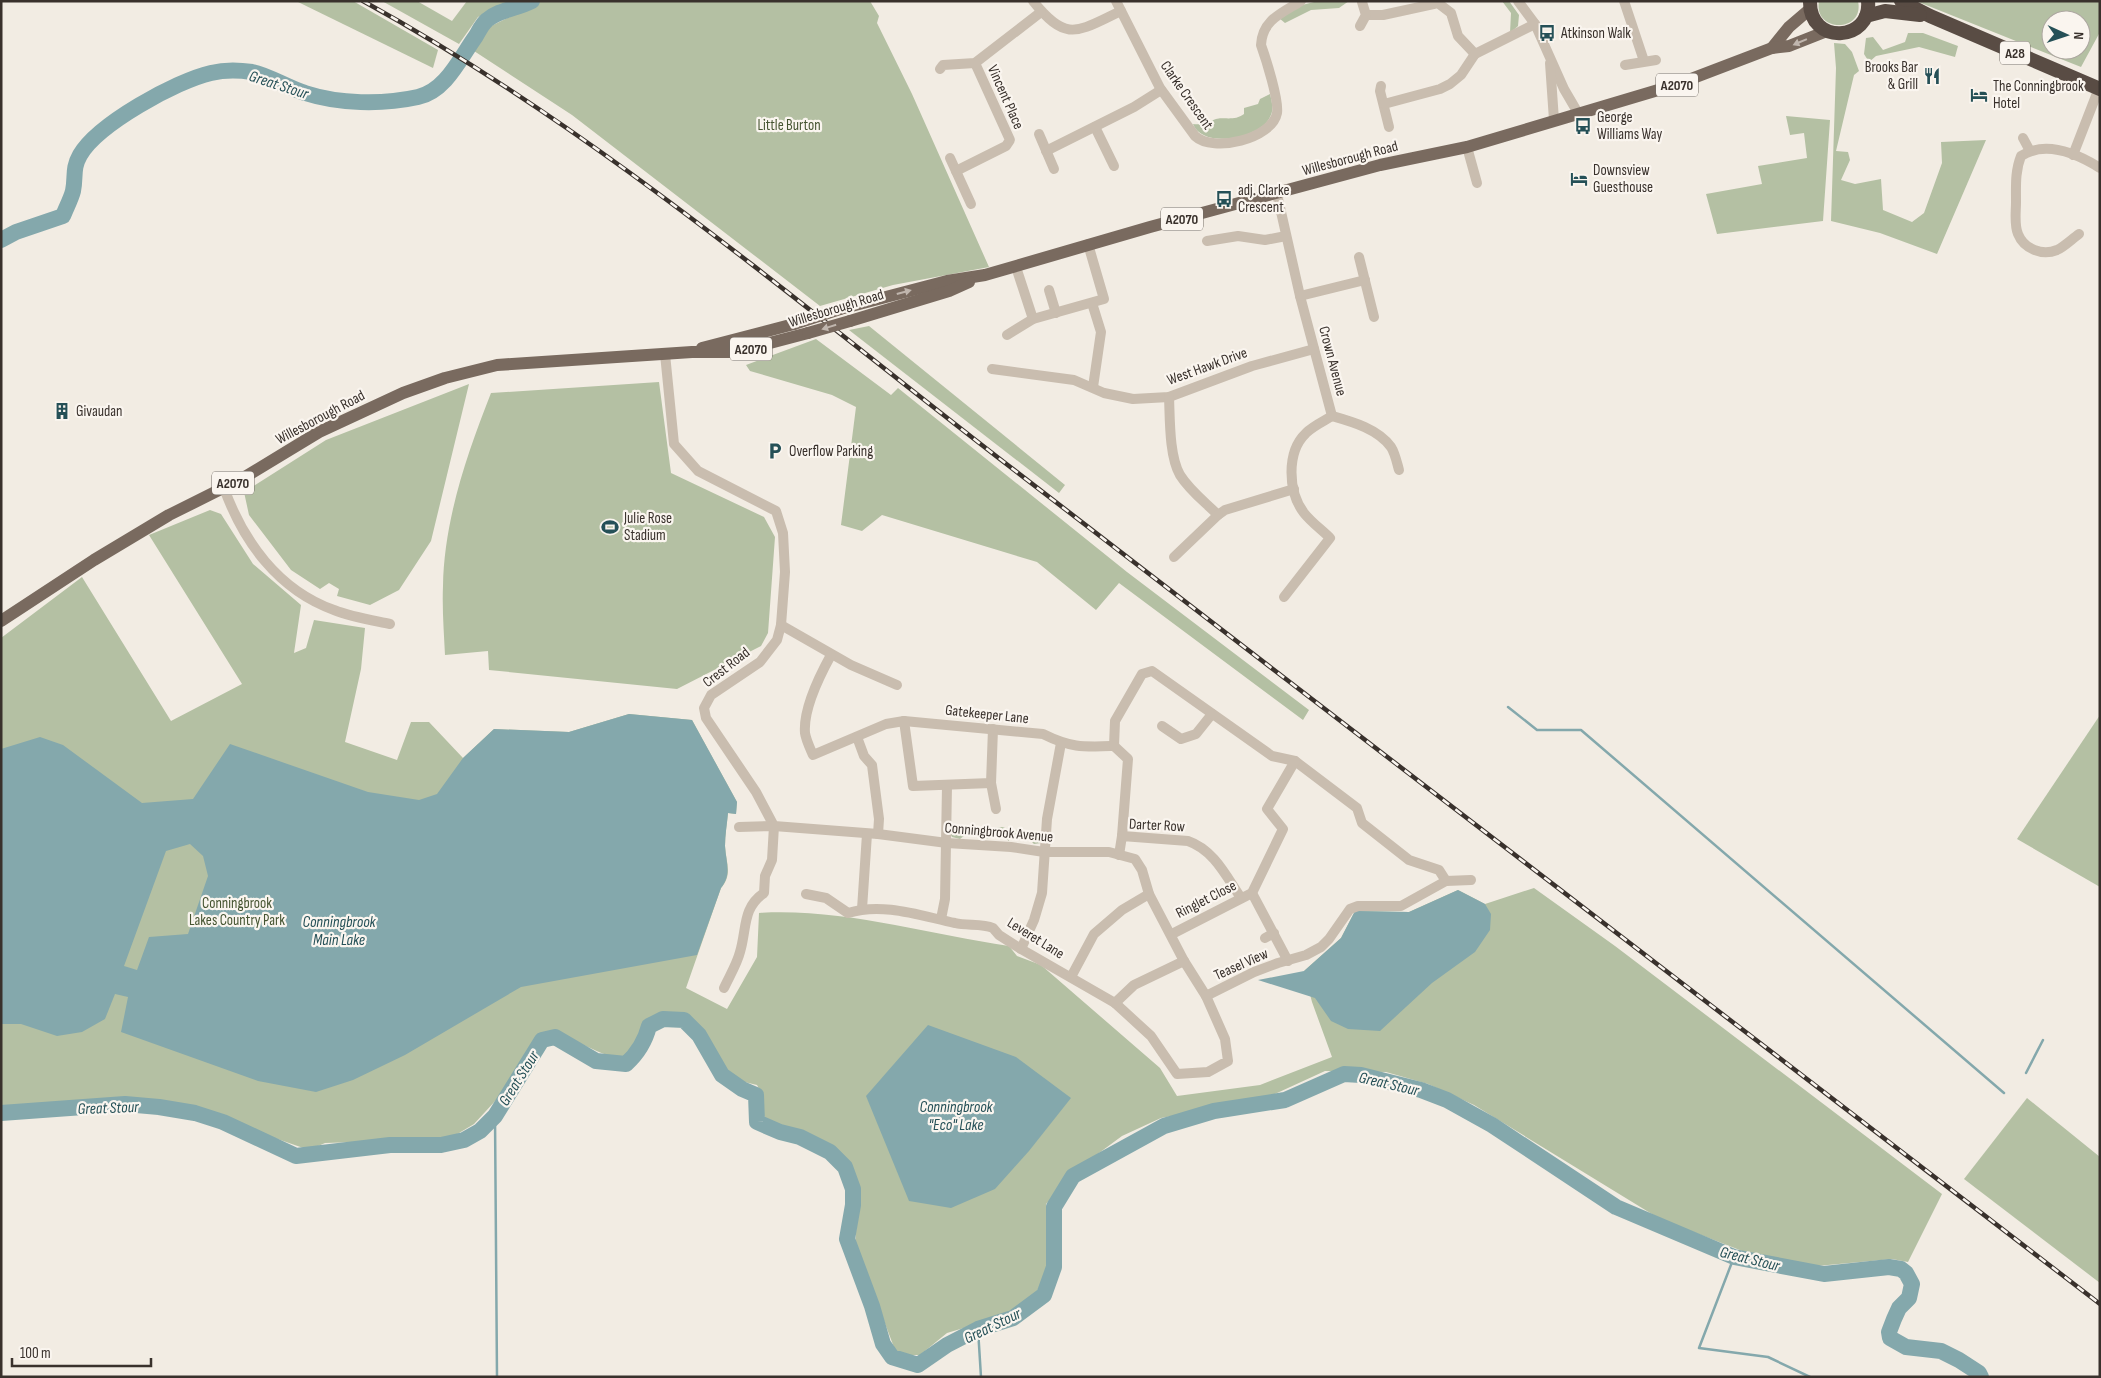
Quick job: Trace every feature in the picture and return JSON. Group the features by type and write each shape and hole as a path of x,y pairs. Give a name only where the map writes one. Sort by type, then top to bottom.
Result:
{"highway":[{"path":"1810,5 1819,26 1827,31 1838,34 1850,32 1862,23 1866,16 1868,1"},
{"name":"A28","path":"1901,1 1930,16 2099,89"},
{"name":"A28","path":"1866,16 1885,11 1930,16"}],"main road":[{"path":"1772,48 1788,27 1810,5"},
{"name":"A2070","path":"1578,113 1675,85 1772,48 1789,46 1827,31"},
{"name":"Willesborough Road","path":"692,352 794,324 840,309 947,281 985,275 1088,244 1380,165 1467,147 1578,113"},
{"name":"Willesborough Road","path":"1,621 94,560 169,515 224,488 319,432 404,393 445,378 497,365 692,352 735,352 808,333 950,291 985,275"}],"street":[{"path":"1033,1 1041,12 1054,24 1074,31 1119,6"},
{"name":"Clarke Crescent","path":"1119,6 1161,90 1200,141 1224,143 1265,131 1276,116 1277,107 1262,45 1262,36 1271,19 1301,1"},
{"path":"1518,1 1535,24 1549,59 1578,113"},
{"path":"1624,1 1644,61"},
{"path":"1360,26 1366,15 1362,2"},
{"path":"1366,15 1383,15 1438,3 1451,13 1458,36 1475,54"},
{"name":"Vincent Place","path":"940,69 943,66 975,63 1041,12"},
{"path":"1384,104 1440,89 1450,84 1462,75 1475,54 1535,24"},
{"path":"1549,59 1554,120"},
{"path":"1625,65 1656,60"},
{"name":"Vincent Place","path":"956,170 1006,146 1010,140 975,63"},
{"path":"1381,86 1389,127"},
{"path":"2073,155 2099,89"},
{"path":"1046,150 1134,107 1161,90"},
{"path":"1095,127 1114,166"},
{"path":"1039,134 1054,168"},
{"path":"2023,138 2030,151"},
{"path":"1467,147 1477,183"},
{"path":"2079,234 2067,238 2058,250 2042,254 2032,249 2018,234 2017,166 2021,156 2030,151 2048,147 2073,155 2100,168"},
{"path":"950,158 971,204"},
{"name":"Crown Avenue","path":"1277,194 1300,296 1332,416 1306,432 1297,445 1292,468 1294,489 1304,513 1330,538 1284,597"},
{"path":"1208,241 1238,236 1265,240 1286,236"},
{"path":"1006,335 1033,320 1104,299 1088,244"},
{"path":"1359,257 1374,317"},
{"path":"1016,266 1033,320"},
{"path":"1300,296 1365,280"},
{"path":"1049,290 1056,313"},
{"path":"1092,303 1101,332 1093,387"},
{"name":"West Hawk Drive","path":"992,369 1074,380 1119,398 1168,397 1252,366 1314,349"},
{"path":"665,354 674,444 698,471 776,511 782,533 785,572 781,625 831,655 897,684"},
{"path":"1168,397 1174,455 1179,473 1196,496 1218,515"},
{"path":"1332,416 1355,423 1380,436 1392,448 1399,470"},
{"path":"224,488 235,519 259,555 284,581 312,600 332,610 390,624"},
{"path":"1174,558 1225,510 1294,489"},
{"name":"Crest Road","path":"774,826 756,792 706,718 704,708 711,695 760,662 777,640 781,625"},
{"name":"Gatekeeper Lane","path":"831,655 811,699 805,733 813,755 886,724 904,721 1043,734 1061,743 1078,748 1114,746"},
{"path":"1122,836 1128,759 1114,746 1115,721 1142,674 1152,671 1272,756 1295,761 1357,808 1362,823 1379,838 1409,860 1439,870 1446,881"},
{"path":"1162,726 1181,739 1196,734 1212,714"},
{"path":"904,721 912,786 991,783"},
{"path":"992,730 991,783 996,809"},
{"path":"857,737 864,756 872,765 879,818 872,834 862,909"},
{"path":"1021,949 1034,920 1042,893 1049,810 1061,743"},
{"name":"Ringlet Close","path":"1172,934 1252,893 1283,829 1267,809 1295,761"},
{"path":"941,919 945,899 947,786"},
{"path":"724,988 740,953 745,923 754,900 764,893 765,876 772,860 774,826"},
{"name":"Conningbrook Avenue","path":"739,827 774,826 872,834 947,843 1011,847 1044,852 1109,852 1134,859 1142,870 1149,894 1172,934 1184,961 1206,996 1225,1039 1228,1061"},
{"name":"Darter Row","path":"1119,855 1122,836 1180,840 1197,844 1214,857 1241,898"},
{"name":"Teasel View","path":"1206,996 1254,972 1306,955 1325,943 1350,909 1358,906 1401,906 1446,881 1470,880"},
{"name":"Teasel View","path":"1252,893 1269,936 1288,960"},
{"name":"Leveret Lane","path":"806,894 826,898 848,913 862,909 917,913 955,923 993,928 999,935 1021,949 1115,1003 1151,1036 1177,1074 1208,1072 1228,1061"},
{"path":"1071,977 1094,934 1122,910 1149,894"},
{"path":"1115,1003 1134,985 1184,961"}],"green space":[{"path":"296,1 353,1 438,50 433,68"},
{"path":"382,1 417,1 452,21 467,1 513,1 478,17 459,44"},
{"name":"Little Burton","path":"542,1 870,1 879,16 877,23 912,94 989,267 893,285 820,306 572,115 474,51 489,27"},
{"path":"1318,1 1349,1 1339,8 1311,10 1285,23 1279,18 1302,5"},
{"path":"1502,1 1509,1 1519,15 1518,26 1510,33 1511,13"},
{"path":"1819,1 1858,1 1858,12 1854,19 1847,24 1831,24 1819,12"},
{"path":"1916,1 2100,1 2100,32 2091,49 2091,10 2041,10 2041,51"},
{"path":"1908,33 1923,33 1958,46 1955,57 1919,47 1876,56 1869,62 1864,54 1866,38 1873,37 1883,50 1905,42"},
{"path":"1834,43 1845,44 1852,52 1859,71 1854,75 1836,151 1848,152 1850,160 1841,180 1855,184 1881,179 1883,210 1912,222 1924,213 1942,163 1941,142 1986,140 1937,254 1880,233 1831,221 1836,68"},
{"path":"2064,60 2085,60 2081,67"},
{"path":"1270,94 1272,109 1270,117 1256,131 1232,138 1219,139 1208,137 1199,132 1193,124 1203,124 1216,119 1241,116 1244,114 1244,108 1258,104 1260,99"},
{"path":"1786,116 1830,120 1823,221 1717,234 1706,194 1762,184 1758,166 1807,158 1804,133 1790,135"},
{"path":"869,326 1065,485 1059,493 849,330"},
{"path":"816,339 891,395 898,388 1127,572 1309,710 1303,720 1119,583 1096,610 1037,562 882,515 862,531 841,525 856,407 832,395 750,371 746,365"},
{"name":"Julie Rose Stadium","path":"659,382 671,473 764,517 775,537 768,633 761,646 677,689 489,670 488,651 445,655 443,621 444,561 452,512 466,463 491,393"},
{"path":"469,384 431,541 399,590 370,605 337,596 339,589 329,583 320,589 291,570 249,515 244,492 326,440"},
{"name":"Conningbrook Lakes Country Park","path":"210,510 221,514 253,564 301,605 294,653 306,648 314,620 365,628 361,669 345,742 397,760 411,722 429,722 463,758 494,729 569,732 629,714 692,720 737,802 736,814 728,813 725,846 728,868 727,878 721,888 686,988 727,1009 757,957 759,913 790,912 853,918 1009,946 1017,956 1041,965 1160,1068 1177,1096 1260,1085 1332,1057 1312,1002 1304,971 1341,938 1355,911 1409,912 1458,890 1485,904 1534,888 1615,946 1942,1194 1908,1262 1892,1259 1817,1266 1750,1254 1660,1219 1474,1105 1428,1084 1386,1072 1325,1071 1264,1099 1161,1118 1122,1136 1080,1167 1046,1204 1048,1239 1046,1274 1034,1297 1017,1312 947,1333 920,1355 897,1355 855,1245 859,1189 850,1164 837,1152 767,1121 762,1111 761,1094 757,1085 732,1079 705,1035 692,1020 661,1015 641,1031 634,1051 622,1059 602,1053 574,1040 545,1033 531,1048 497,1099 474,1124 449,1139 325,1143 309,1150 269,1136 230,1118 167,1103 126,1100 1,1107 1,638 82,577 171,721 242,684 149,535"},
{"path":"2100,715 2100,887 2017,839"},
{"path":"1002,827 1009,829 1009,841 1000,837 984,839 982,836 965,835 960,839 952,837 949,831 963,832"},
{"path":"1013,829 1043,836 1041,843 1034,844 1031,841 1013,839"},
{"path":"2027,1098 2100,1157 2100,1283 1964,1179"}],"water":[{"name":"Conningbrook Main Lake","path":"629,714 692,720 737,802 736,814 728,813 725,842 728,868 726,878 697,955 521,987 405,1055 353,1080 316,1092 258,1081 121,1032 128,997 115,994 105,1019 82,1032 57,1036 21,1024 1,1024 1,749 40,737 63,745 142,803 193,799 230,744 368,792 419,800 437,794 463,758 494,729 569,732","holes":["190,844 203,856 208,876 188,934 149,937 137,970 124,966 166,851"]},
{"path":"1458,890 1485,904 1491,914 1490,930 1475,952 1432,983 1380,1031 1348,1029 1331,1021 1315,998 1258,980 1304,971 1341,938 1355,911 1409,912"},
{"name":"Conningbrook \"Eco\" Lake","path":"928,1025 1016,1057 1071,1098 1029,1151 995,1189 951,1208 909,1201 866,1096"}],"waterway":[{"name":"Great Stour","path":"1,240 16,232 63,216 73,191 75,169 78,160 89,143 103,130 139,105 178,85 211,73 242,71 258,74 298,91 318,97 361,102 404,100 418,97 428,94 444,81 487,20 492,16 532,1"},
{"path":"1508,707 1537,730 1581,730 2004,1093"},
{"name":"Great Stour","path":"1,1113 125,1104 159,1107 195,1113 223,1122 296,1156 390,1145 441,1145 464,1140 480,1131 495,1116 542,1040 555,1037 596,1061 626,1064 640,1047 649,1026 663,1019 684,1020 699,1035 722,1075 742,1089 756,1095 757,1122 780,1132 800,1137 830,1152 845,1167 853,1189 853,1205 847,1239 872,1306 883,1344 892,1357 918,1365 947,1345 978,1329 1013,1318 1044,1295 1054,1267 1054,1207 1073,1176 1164,1126 1214,1111 1285,1100 1344,1074 1361,1075 1421,1090 1447,1100 1492,1125 1616,1207 1734,1257 1824,1274 1889,1267 1901,1269 1906,1273 1912,1284 1909,1298 1899,1308 1894,1319 1889,1332 1890,1338 1906,1347 1941,1351 1959,1360 1979,1373 1981,1377"},
{"path":"2026,1073 2043,1040"},
{"path":"495,1116 497,1377"},
{"path":"1734,1257 1699,1348 1768,1357 1810,1377"},
{"path":"978,1329 981,1377"}],"railway":[{"path":"363,1 449,51 533,105 695,221 1009,466 2100,1304"}],"place":[{"name":"Atkinson Walk","path":"1547,33"},
{"name":"Brooks Bar & Grill","path":"1932,76"},
{"name":"The Conningbrook Hotel","path":"1979,95"},
{"name":"George Williams Way","path":"1583,126"},
{"name":"Downsview Guesthouse","path":"1579,179"},
{"name":"adj. Clarke Crescent","path":"1224,199"},
{"name":"Givaudan","path":"62,411"},
{"name":"Overflow Parking","path":"775,451"},
{"name":"Julie Rose Stadium","path":"610,527"}]}
